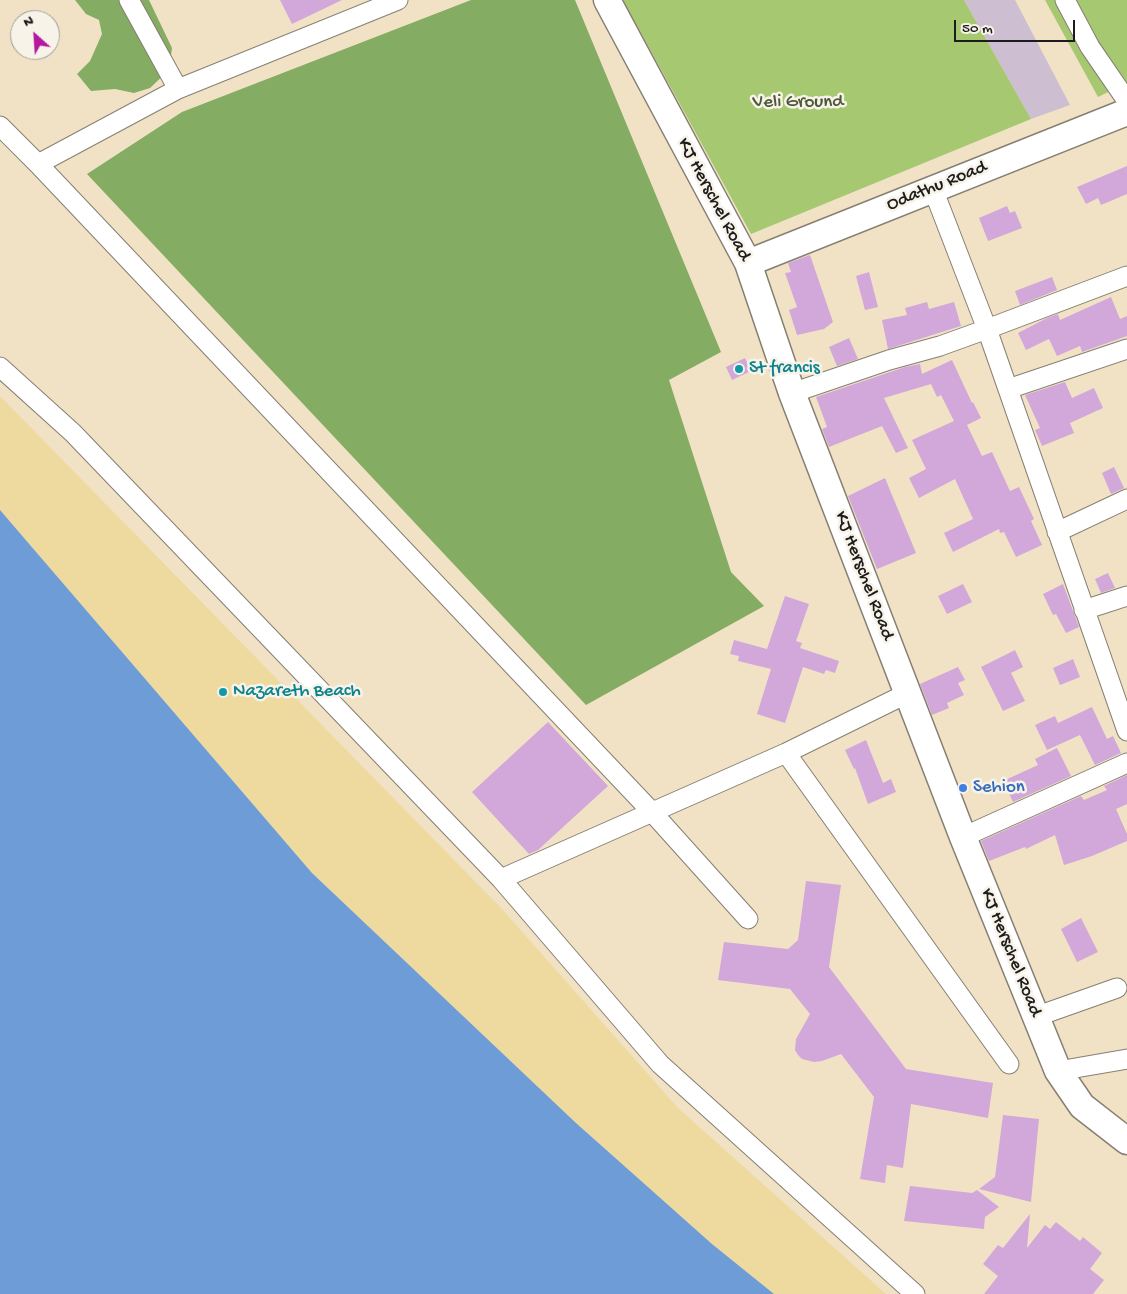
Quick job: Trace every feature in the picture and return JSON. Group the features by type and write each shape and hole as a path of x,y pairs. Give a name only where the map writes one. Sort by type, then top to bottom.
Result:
{"main road":[{"name":"KJ Herschel Road","path":"607,0 748,263 792,393 963,837 1058,1071 1082,1106 1127,1141"},
{"name":"Odathu Road","path":"748,263 1127,112"}],"street":[{"path":"129,0 178,89"},
{"path":"38,164 178,89 398,0"},
{"path":"1065,0 1090,47 1127,101"},
{"path":"0,126 652,811 748,919"},
{"path":"932,189 987,329 1127,731"},
{"path":"792,393 889,360 940,346 1127,276"},
{"path":"1008,389 1127,349"},
{"path":"0,367 73,433 501,879 660,1064 915,1294"},
{"path":"1057,532 1127,498"},
{"path":"1084,610 1127,596"},
{"path":"501,879 652,811 786,754 908,693"},
{"path":"786,754 1009,1064"},
{"path":"963,837 1127,763"},
{"path":"1035,1017 1117,988"},
{"path":"1058,1071 1127,1059"}],"shaded area":[{"path":"964,0 1015,0 1070,105 1031,119"}],"green space":[{"path":"75,0 149,0 172,48 169,70 150,88 134,93 115,89 91,91 77,74 90,61 102,34 99,20 86,14"},
{"path":"471,0 575,0 721,352 669,380 731,572 764,606 586,705 87,174 182,112"},
{"name":"Veli Ground","path":"623,0 964,0 1031,119 751,234"},
{"path":"1045,0 1127,0 1127,83 1098,97"}],"sand":[{"name":"Nazareth Beach","path":"0,396 502,909 678,1108 886,1294 774,1294 712,1244 576,1123 312,873 0,510"}],"water":[{"path":"0,510 312,873 576,1123 712,1244 774,1294 0,1294"}],"building":[{"path":"280,0 342,0 292,24"},
{"path":"1127,166 1127,194 1101,205 1098,198 1086,204 1077,187"},
{"path":"1007,206 1010,213 1015,211 1022,228 988,241 979,218"},
{"path":"810,255 833,322 824,329 797,335 789,310 797,307 785,273 791,272 788,263"},
{"path":"869,272 878,307 865,310 856,276"},
{"path":"1052,277 1057,290 1020,305 1015,291"},
{"path":"1111,297 1120,319 1127,316 1127,336 1082,352 1080,346 1057,356 1049,339 1026,350 1018,333 1047,318 1058,314 1060,320"},
{"path":"927,302 929,309 954,302 961,326 888,349 882,320 907,315 905,308"},
{"path":"849,338 858,359 837,366 829,347"},
{"name":"St francis","path":"745,358 751,371 732,380 726,367"},
{"path":"952,360 981,418 967,425 982,456 992,452 1010,491 1019,487 1034,519 1031,521 1042,545 1016,557 1004,532 1000,533 999,529 953,552 944,533 973,519 955,479 919,498 909,478 926,469 912,440 954,421 941,395 937,397 931,384 884,398 908,448 896,453 882,426 829,447 822,429 827,427 816,397 905,367 920,364 922,374"},
{"path":"1065,382 1072,398 1094,388 1103,408 1070,423 1074,433 1042,446 1035,430 1040,428 1025,395"},
{"path":"1114,467 1124,488 1111,494 1102,473"},
{"path":"885,478 916,553 877,569 848,496"},
{"path":"1108,573 1115,588 1101,593 1095,579"},
{"path":"963,584 972,602 947,614 938,596"},
{"path":"1063,584 1079,627 1066,633 1056,614 1053,615 1043,594"},
{"path":"785,596 809,604 796,641 802,643 800,648 839,661 835,673 826,670 824,674 803,667 785,723 757,714 771,669 738,661 739,656 730,654 734,640 767,649"},
{"path":"1015,650 1023,667 1011,673 1025,701 1003,711 981,667"},
{"path":"1073,659 1080,677 1060,685 1053,668"},
{"path":"958,667 965,680 958,683 964,695 947,703 949,708 932,715 920,684"},
{"path":"1092,707 1107,739 1113,736 1121,753 1095,765 1080,735 1047,750 1035,725 1055,716 1058,723"},
{"path":"548,722 608,786 538,850 529,854 472,792"},
{"path":"866,740 883,783 891,779 896,792 868,804 855,768 845,750"},
{"path":"1057,748 1071,776 1013,802 1003,781 1038,765 1035,759"},
{"path":"1127,775 1127,804 1116,809 1127,834 1127,841 1092,856 1064,865 1055,835 1026,849 1025,847 989,861 981,841 1081,796 1084,800 1107,790 1104,786"},
{"path":"806,881 841,885 829,967 906,1069 993,1083 988,1118 911,1104 903,1168 887,1165 885,1183 860,1179 874,1097 841,1054 814,1062 802,1059 798,1055 795,1050 796,1039 810,1014 790,989 718,980 724,942 788,949 798,940"},
{"path":"1081,918 1098,952 1077,962 1061,929"},
{"path":"1003,1115 1039,1119 1031,1202 979,1189 995,1177"},
{"path":"910,1186 972,1193 977,1190 999,1207 985,1217 984,1229 904,1221"},
{"path":"1030,1214 1027,1248 1045,1225 1050,1229 1056,1222 1080,1241 1083,1237 1102,1253 1090,1269 1104,1280 1093,1294 984,1294 998,1276 983,1264 998,1245 1003,1248"}],"place":[{"name":"St francis","path":"739,369"},
{"name":"Nazareth Beach","path":"223,692"},
{"name":"Sehion","path":"963,788"}]}
